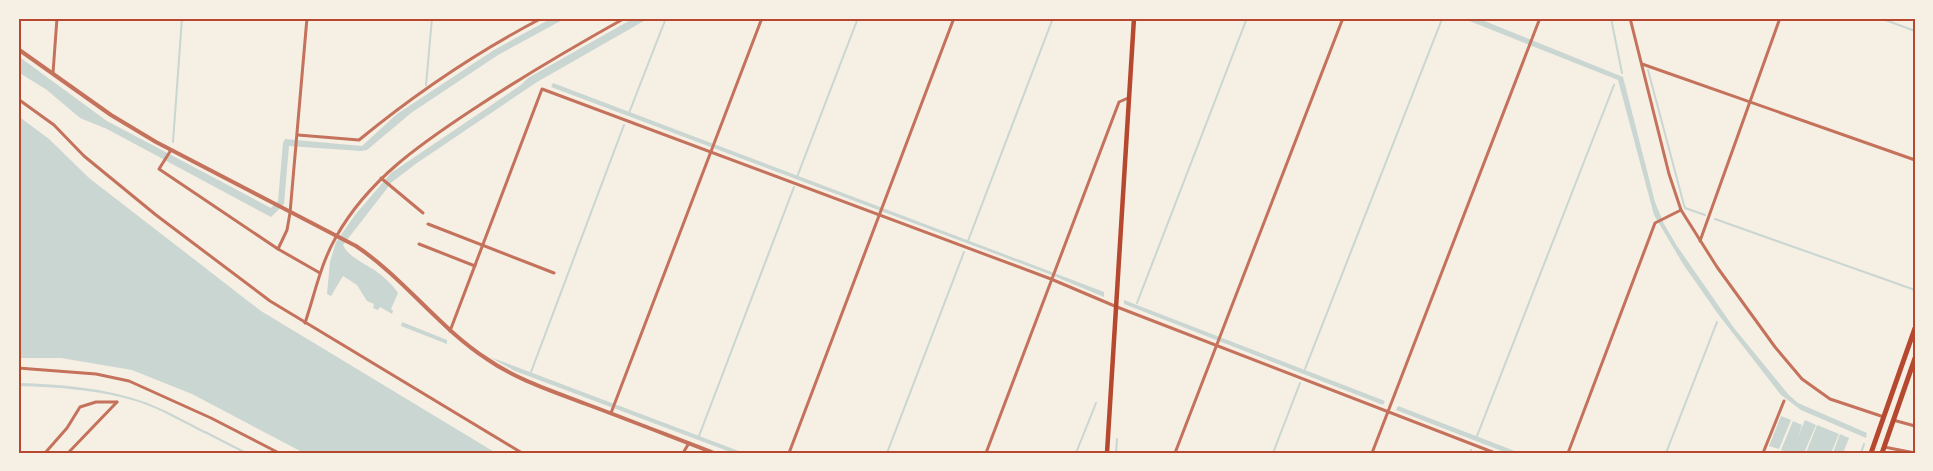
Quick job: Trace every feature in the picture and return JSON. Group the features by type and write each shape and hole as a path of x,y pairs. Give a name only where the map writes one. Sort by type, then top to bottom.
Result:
{"main road":[{"path":"1107,453 1134,18"},
{"path":"1871,453 1915,328"},
{"path":"1883,450 1915,358"}],"street":[{"path":"52,74 57,18"},
{"path":"278,249 287,230 290,213 307,18"},
{"path":"510,18 540,19"},
{"path":"305,323 320,273 337,237 351,213 382,178 426,141 528,73 625,18"},
{"path":"611,411 762,18"},
{"path":"789,453 954,18"},
{"path":"1175,453 1343,18"},
{"path":"1372,453 1540,18"},
{"path":"1630,18 1669,174 1681,210 1700,241 1775,348 1802,379 1830,399 1884,417"},
{"path":"1700,241 1780,18"},
{"path":"297,137 359,140 403,106 491,46 540,19"},
{"path":"18,49 111,115 170,151 374,258 410,290 450,331 488,360 519,378 611,411 714,453"},
{"path":"1642,64 1915,160"},
{"path":"450,331 542,89 1051,278 1116,307 1216,343 1495,453"},
{"path":"986,453 1119,102 1130,98"},
{"path":"18,99 54,125 84,156 156,215 270,301 522,453"},
{"path":"170,151 159,169 278,249 320,273"},
{"path":"382,178 423,213"},
{"path":"1568,453 1656,223 1681,210"},
{"path":"428,224 554,273"},
{"path":"419,244 475,266"},
{"path":"18,368 96,374 129,381 211,418 279,453"},
{"path":"45,453 67,428 80,407 96,402 117,402 68,453"},
{"path":"1763,453 1784,402"},
{"path":"1893,420 1915,426"},
{"path":"684,453 689,443"},
{"path":"1883,450 1915,453"}],"shaded area":[{"path":"552,18 566,18 498,55 411,113 367,150 289,146 284,204 271,217 107,129 80,118 47,90 18,72 18,56 107,121 271,208 278,201 285,139 362,146 397,114 494,50"},
{"path":"634,18 649,18 537,82 392,182 343,245 349,253 380,274 396,290 398,293 391,309 392,314 380,307 378,310 373,308 374,304 367,301 357,285 343,276 331,296 327,294 330,262 336,242 355,215 391,173 528,78"},
{"path":"1462,18 1477,18 1623,77 1655,202 1677,246 1734,328 1788,394 1798,403 1867,433 1866,438 1801,410 1781,395 1718,314 1683,264 1654,215 1618,80"},
{"path":"553,83 1104,292 1104,297 1049,274 551,87"},
{"path":"18,116 49,139 89,178 261,311 496,453 304,453 192,394 132,370 61,358 18,358"},
{"path":"1124,300 1385,401 1383,405 1124,304"},
{"path":"402,322 447,340 447,344 401,326"},
{"path":"490,357 744,453 733,453 515,371"},
{"path":"18,383 82,388 130,397 161,409 207,432 206,434 156,409 125,398 79,390 18,386"},
{"path":"1398,406 1520,453 1507,453 1396,410"},
{"path":"1781,416 1791,420 1779,449 1769,446"},
{"path":"1805,420 1816,425 1804,453 1788,453 1781,450 1793,421 1802,425 1797,439"},
{"path":"1817,425 1839,434 1831,453 1806,453"},
{"path":"1840,434 1849,438 1843,453 1833,453"}],"waterway":[{"path":"173,142 182,18"},
{"path":"426,85 432,18"},
{"path":"629,113 666,18"},
{"path":"797,177 858,18"},
{"path":"968,241 1053,18"},
{"path":"1137,303 1247,18"},
{"path":"1611,18 1622,73"},
{"path":"1880,18 1915,31"},
{"path":"1305,369 1442,19"},
{"path":"1648,70 1685,208 1705,215"},
{"path":"1477,436 1614,85"},
{"path":"531,372 624,125"},
{"path":"699,436 794,187"},
{"path":"1715,219 1915,290"},
{"path":"887,453 964,252"},
{"path":"1666,453 1717,322"},
{"path":"1273,453 1300,383"},
{"path":"1076,453 1096,403"},
{"path":"205,432 246,453"},
{"path":"1116,453 1117,439"},
{"path":"1861,453 1864,444"}]}
